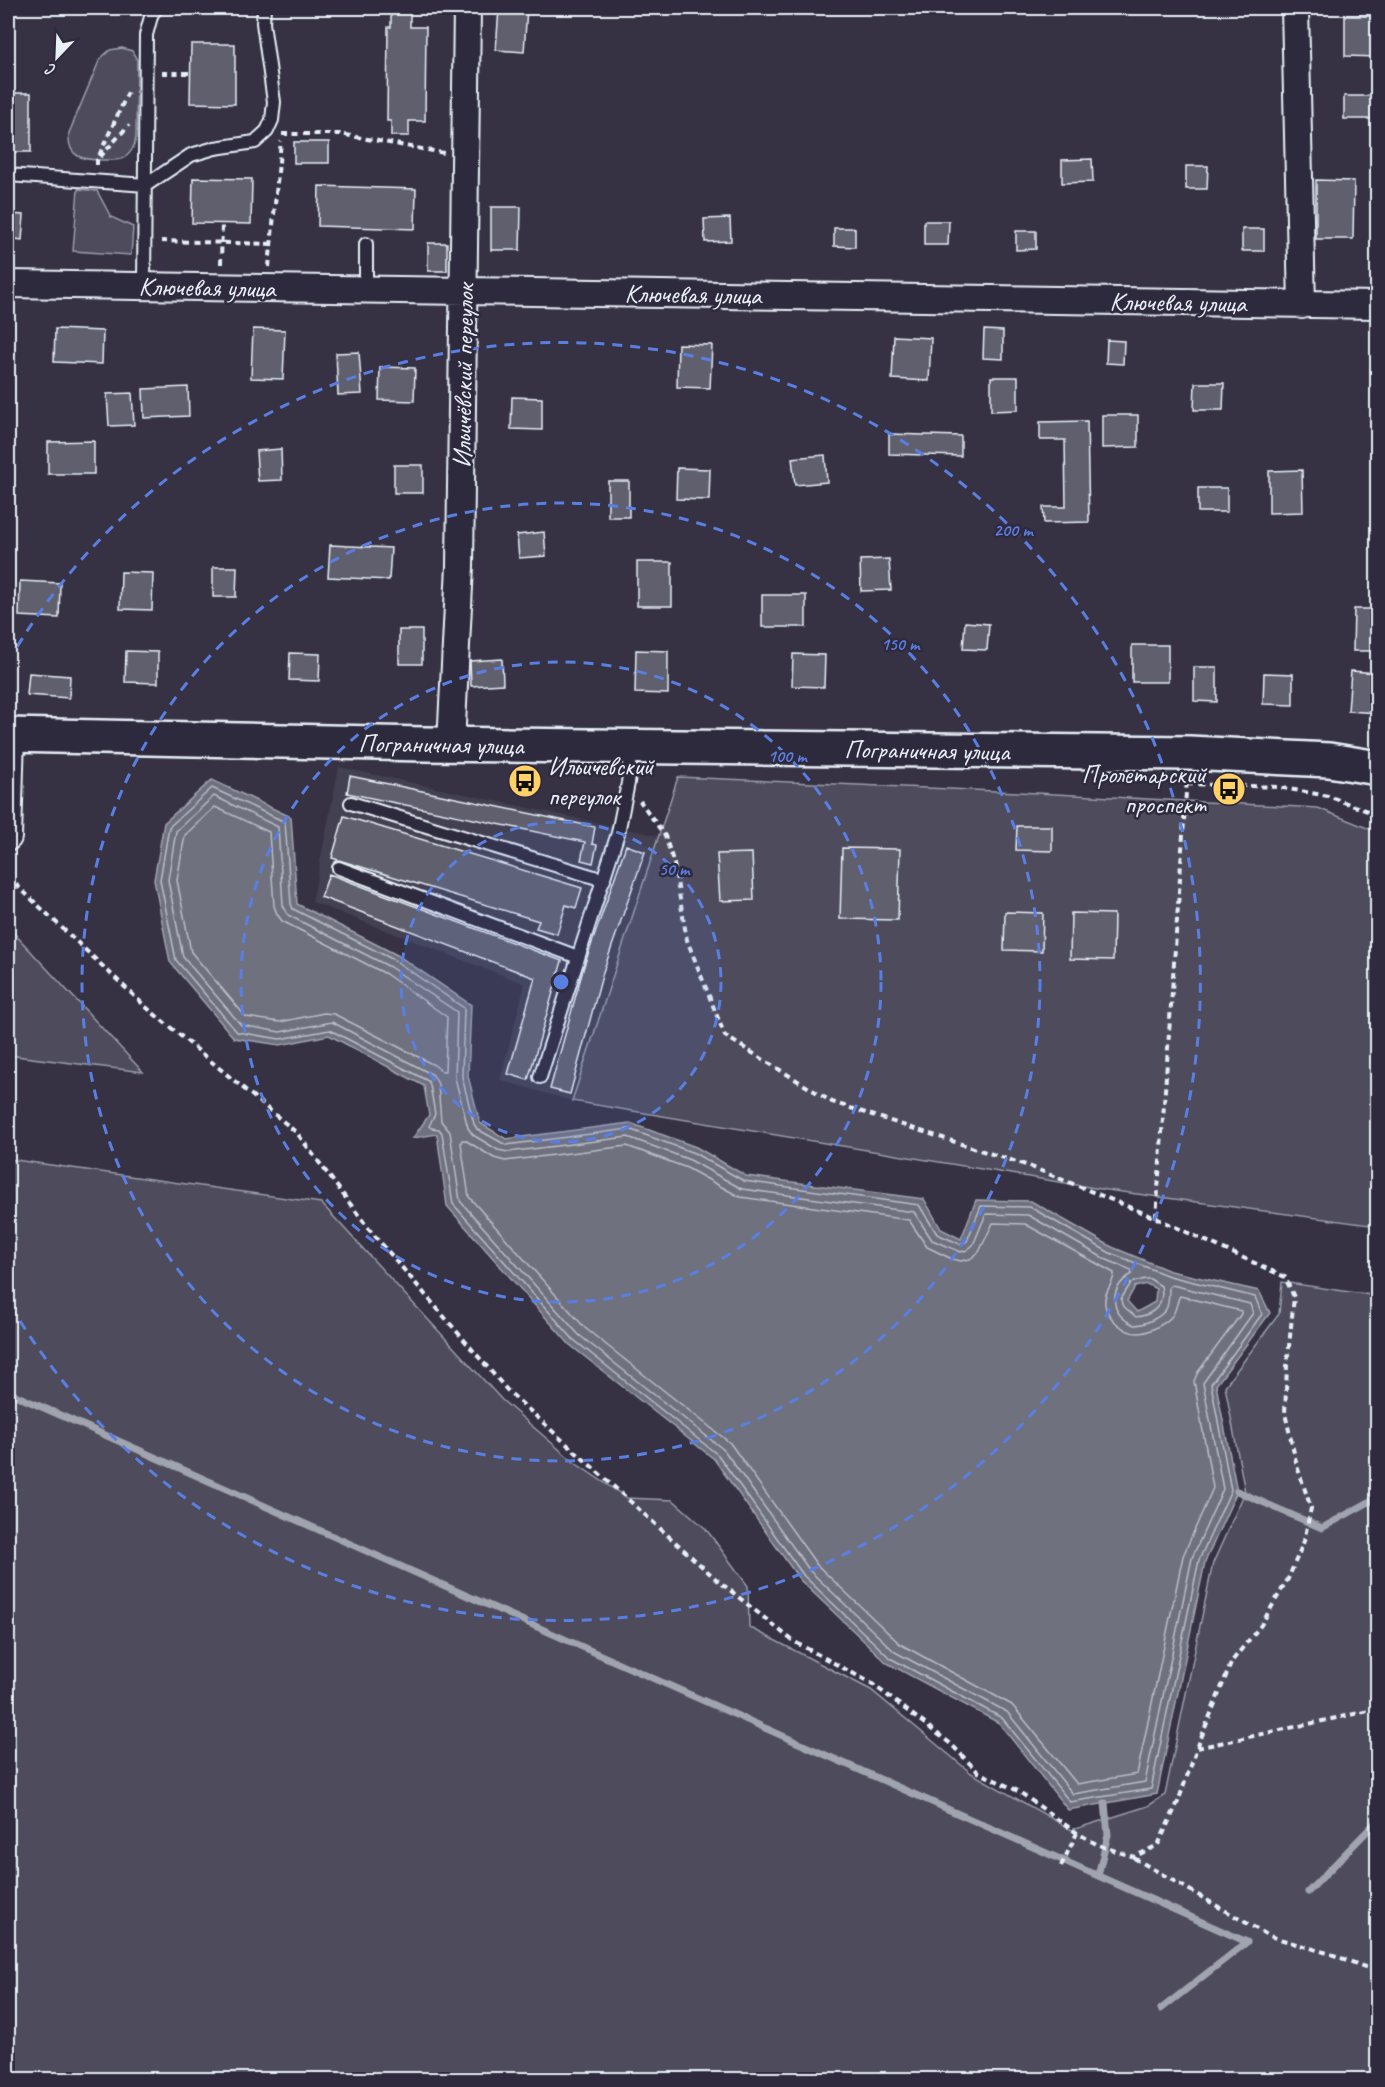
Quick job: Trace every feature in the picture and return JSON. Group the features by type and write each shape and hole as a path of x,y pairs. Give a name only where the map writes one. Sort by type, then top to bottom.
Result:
{"main road":[{"name":"Пограничная улица","path":"9,735 633,747 1188,769 1329,760 1377,768"}],"street":[{"name":"Ильичёвский переулок","path":"451,744 460,566 467,8"},
{"path":"1294,8 1302,305"},
{"name":"Ключевая улица","path":"8,284 1377,305"},
{"path":"8,837 9,735"}],"lane":[{"path":"144,286 147,35 152,13 157,8"},
{"path":"8,175 146,185 190,155 215,148 255,142 267,131 272,120 274,102 263,22 264,8"},
{"path":"366,244 366,289"},
{"path":"540,1077 618,833 633,747"},
{"path":"351,803 604,880"},
{"path":"339,868 578,957"}],"path":[{"path":"146,117 137,117 98,160 137,73 190,73"},
{"path":"267,131 282,134 340,134 466,156"},
{"path":"267,287 282,134"},
{"path":"220,287 222,223"},
{"path":"145,241 271,244"},
{"path":"1156,1218 1188,769 1328,796 1377,815"},
{"path":"628,783 665,836 674,864 687,940 725,1036 832,1102 1029,1166 1156,1218 1285,1277 1294,1297 1285,1413 1297,1466 1311,1508 1304,1541 1288,1579 1261,1625 1232,1661 1178,1802 1158,1845 1134,1857"},
{"path":"8,877 146,1007 297,1132 369,1229 507,1390 716,1579 793,1641 871,1683 951,1744 978,1773 1018,1791 1077,1833 1098,1845 1134,1857 1269,1936 1331,1954 1377,1972"},
{"path":"1197,1748 1377,1709"},
{"path":"1061,1866 1077,1833"}],"shaded area":[{"path":"122,48 132,51 137,60 134,146 128,155 120,159 82,158 77,156 70,147 69,133 100,59 110,50"},
{"path":"78,189 97,191 111,217 133,227 131,255 73,251"},
{"path":"339,767 659,836 572,1101 500,1080 525,984 312,902"},
{"path":"678,777 1318,808 1377,832 1377,1226 1107,1190 572,1101"},
{"path":"11,930 143,1072 8,1055 8,933"},
{"path":"8,1159 321,1203 502,1400 575,1463 627,1498 673,1500 706,1529 748,1586 749,1627 871,1690 971,1773 1072,1830 1148,1806 1165,1795 1213,1563 1245,1492 1225,1386 1279,1314 1282,1282 1377,1296 1377,2079 8,2079"}],"water":[{"path":"212,780 291,817 297,904 397,955 471,1005 468,1076 480,1123 506,1139 630,1123 696,1147 746,1176 924,1199 941,1229 961,1239 976,1200 1031,1201 1112,1247 1170,1271 1259,1291 1270,1313 1216,1385 1237,1491 1205,1562 1157,1794 1068,1810 999,1723 887,1663 800,1580 714,1459 570,1345 447,1206 437,1134 413,1138 429,1115 424,1086 329,1035 280,1045 234,1038 170,962 154,880 164,823","holes":["1147,1284 1156,1289 1155,1302 1137,1312 1127,1301 1135,1287"]}],"building":[{"path":"499,8 527,8 524,52 496,50"},
{"path":"391,11 410,11 410,27 426,27 425,121 409,121 409,136 391,136 391,121 387,121 388,27 391,27"},
{"path":"1345,16 1378,16 1378,57 1345,56"},
{"path":"191,44 235,44 235,104 190,103"},
{"path":"8,93 31,93 31,152 8,152"},
{"path":"1344,96 1375,96 1375,119 1344,119"},
{"path":"294,142 329,142 329,163 294,163"},
{"path":"1092,159 1093,182 1062,183 1062,160"},
{"path":"1186,166 1208,166 1207,189 1186,189"},
{"path":"193,178 252,179 251,224 192,223"},
{"path":"1316,180 1354,181 1353,239 1316,239"},
{"path":"319,186 416,189 415,229 318,226"},
{"path":"491,207 521,207 520,250 491,250"},
{"path":"8,214 24,215 22,240 8,238"},
{"path":"730,218 731,241 705,242 704,219"},
{"path":"924,221 949,221 948,245 924,245"},
{"path":"834,228 855,228 855,247 834,246"},
{"path":"1242,229 1264,229 1264,251 1242,251"},
{"path":"1016,231 1036,231 1036,249 1016,250"},
{"path":"428,243 447,243 447,271 428,271"},
{"path":"55,329 103,331 102,364 54,362"},
{"path":"253,329 285,330 283,379 251,378"},
{"path":"984,330 1003,331 1003,359 983,358"},
{"path":"894,336 931,338 929,381 892,379"},
{"path":"1107,340 1124,341 1123,364 1106,363"},
{"path":"678,344 712,345 710,388 677,387"},
{"path":"359,352 362,394 338,395 336,353"},
{"path":"380,367 415,368 414,401 379,400"},
{"path":"991,377 1018,377 1018,410 991,411"},
{"path":"1195,383 1224,383 1223,410 1194,410"},
{"path":"188,387 189,416 144,418 143,389"},
{"path":"132,393 134,425 109,426 107,394"},
{"path":"512,397 542,398 542,430 511,429"},
{"path":"1102,415 1138,415 1138,447 1102,448"},
{"path":"1087,421 1089,522 1044,523 1043,507 1066,507 1065,440 1040,440 1040,422"},
{"path":"889,434 961,436 961,456 889,454"},
{"path":"94,441 94,474 48,474 48,442"},
{"path":"281,449 282,480 258,481 256,451"},
{"path":"825,455 827,482 795,485 792,458"},
{"path":"394,465 423,465 423,493 394,493"},
{"path":"677,468 710,469 709,500 676,499"},
{"path":"1302,470 1303,512 1269,513 1269,471"},
{"path":"608,481 629,481 629,517 608,517"},
{"path":"1198,488 1227,488 1227,512 1198,512"},
{"path":"544,532 546,556 519,558 517,535"},
{"path":"330,545 391,548 389,580 328,577"},
{"path":"889,559 891,590 861,591 860,560"},
{"path":"637,562 672,562 672,606 637,606"},
{"path":"213,567 237,567 236,597 213,597"},
{"path":"121,572 153,573 152,610 120,609"},
{"path":"20,581 60,583 59,618 19,616"},
{"path":"762,595 806,595 806,627 762,627"},
{"path":"1354,609 1378,609 1378,651 1353,651"},
{"path":"965,622 989,624 987,650 963,649"},
{"path":"399,630 422,630 422,664 399,664"},
{"path":"1132,645 1168,645 1168,682 1132,682"},
{"path":"636,650 668,651 668,694 635,693"},
{"path":"126,651 158,652 158,683 125,682"},
{"path":"290,653 320,654 319,681 289,680"},
{"path":"793,654 825,655 824,687 792,686"},
{"path":"502,659 503,684 471,686 470,661"},
{"path":"1194,667 1217,667 1217,702 1194,701"},
{"path":"1351,671 1378,673 1378,713 1348,711"},
{"path":"29,673 70,676 69,698 27,695"},
{"path":"1264,673 1293,674 1293,705 1263,704"},
{"path":"350,776 595,827 592,844 597,845 593,863 581,860 585,842 347,793"},
{"path":"344,816 582,888 576,908 566,905 557,934 536,928 539,921 332,858"},
{"path":"1017,826 1052,826 1052,851 1016,850"},
{"path":"626,845 645,852 603,972 570,1094 550,1089 584,966"},
{"path":"842,848 900,849 898,920 840,919"},
{"path":"752,853 754,900 720,901 717,854"},
{"path":"329,874 562,961 528,1080 508,1074 535,978 321,897"},
{"path":"1005,912 1043,913 1042,951 1004,950"},
{"path":"1071,913 1114,914 1113,960 1070,959"}],"waterway":[{"path":"8,1392 1247,1942 1161,2009"},
{"path":"1237,1491 1322,1528 1378,1497"},
{"path":"1098,1875 1108,1835 1105,1803"},
{"path":"1308,1892 1378,1820"}],"place":[{"name":"Ильичевский переулок","path":"525,781"},
{"name":"Пролетарский проспект","path":"1229,789"}]}
